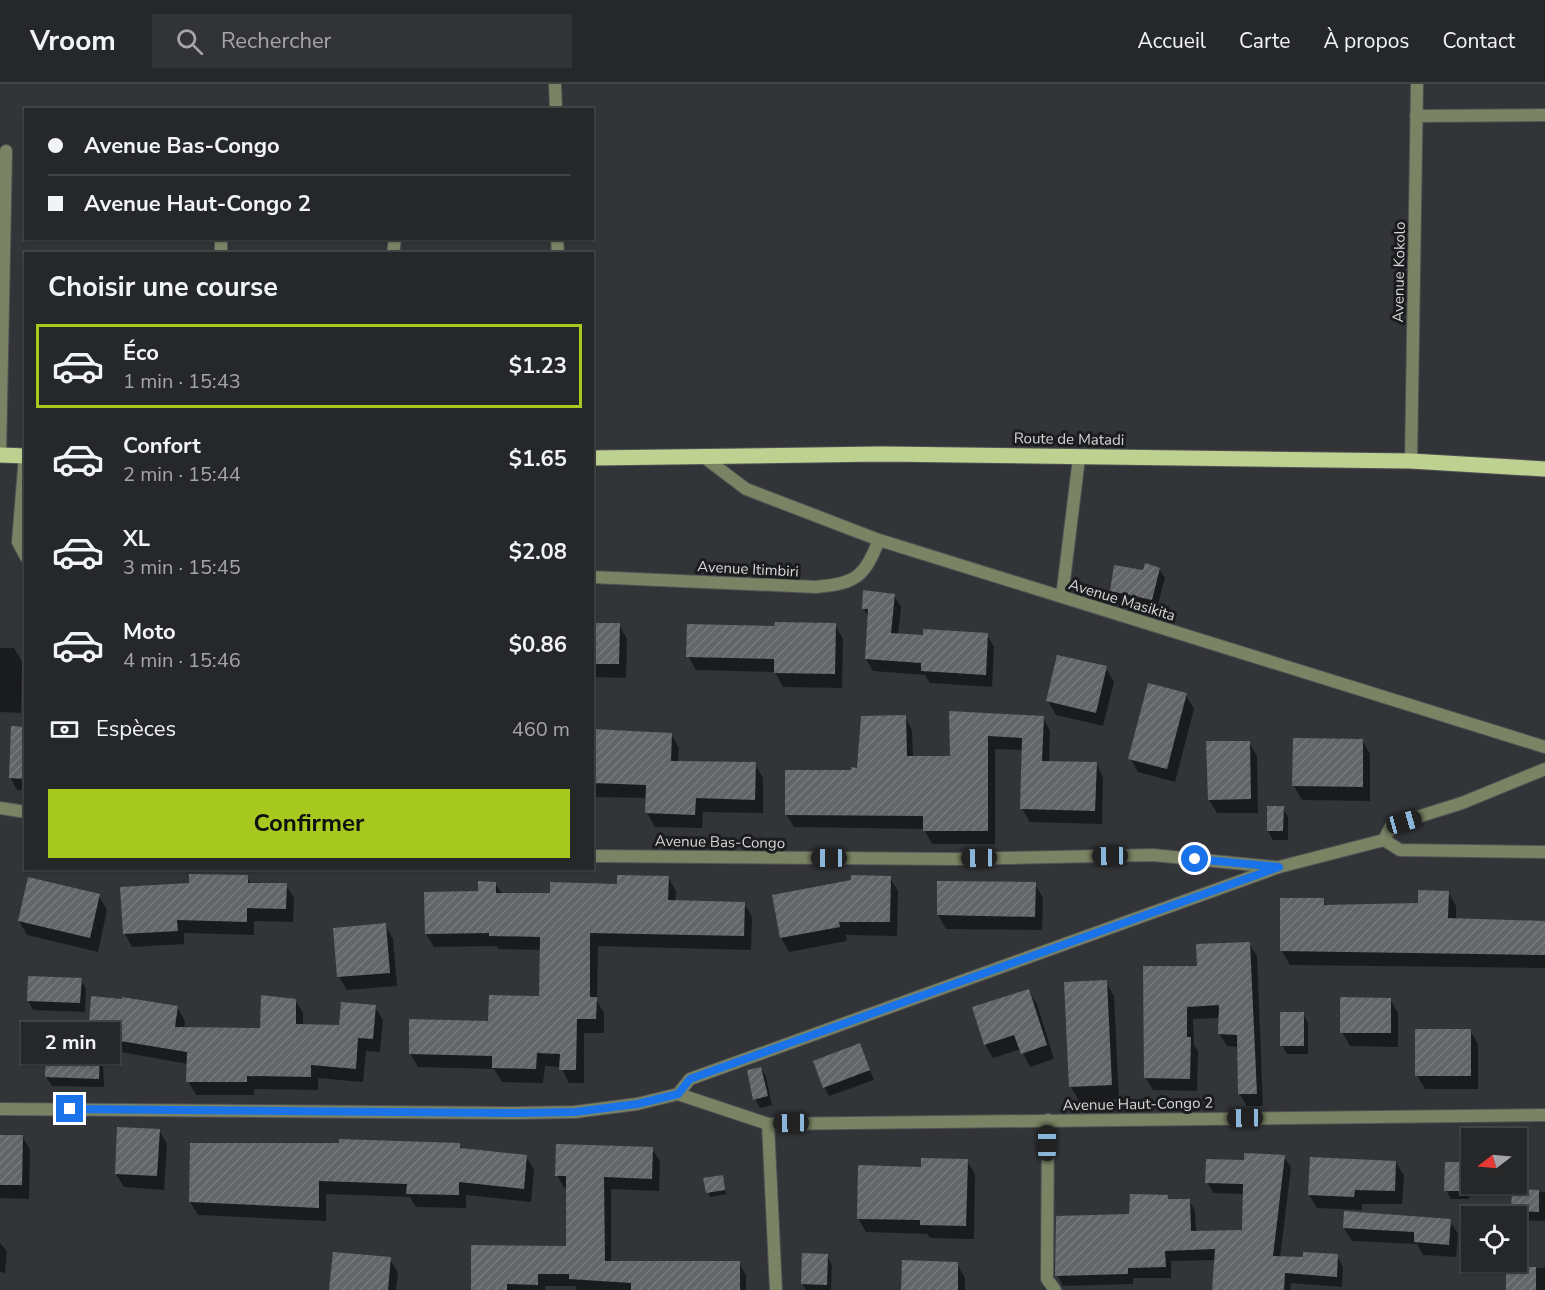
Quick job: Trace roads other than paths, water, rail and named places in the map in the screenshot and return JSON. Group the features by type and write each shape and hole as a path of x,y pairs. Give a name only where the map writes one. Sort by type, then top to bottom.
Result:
{"main road":[{"name":"Route de Matadi","path":"594,458 882,454 1411,461 1545,469"},
{"path":"0,455 24,456"}],"street":[{"path":"555,84 555,108"},
{"name":"Avenue Kokolo","path":"1411,461 1417,84"},
{"path":"1416,116 1545,115"},
{"path":"0,455 6,151"},
{"name":"Avenue Masikita","path":"701,455 746,489 879,540 1545,747"},
{"path":"1062,597 1079,458"},
{"path":"24,468 18,542 24,553"},
{"name":"Avenue Itimbiri","path":"594,577 816,587 836,585 855,577 868,567 879,540"},
{"path":"1384,840 1391,826 1462,802 1545,769"},
{"path":"0,808 24,813"},
{"path":"0,1109 540,1113 575,1112 637,1104 678,1094 690,1079 1279,867 1384,840 1400,850 1545,852"},
{"name":"Avenue Bas-Congo","path":"594,856 957,859 1153,855 1279,867"},
{"name":"Avenue Haut-Congo 2","path":"678,1094 768,1124 1545,1115"},
{"path":"1047,1120 1047,1279 1055,1290"},
{"path":"768,1124 776,1290"}]}
